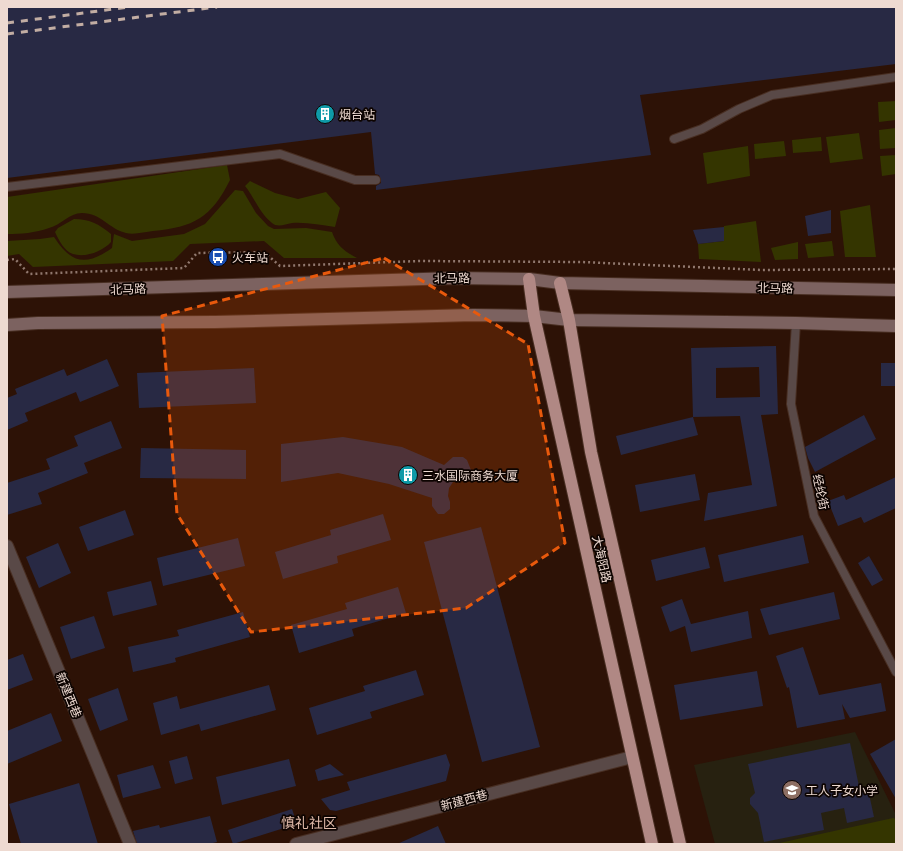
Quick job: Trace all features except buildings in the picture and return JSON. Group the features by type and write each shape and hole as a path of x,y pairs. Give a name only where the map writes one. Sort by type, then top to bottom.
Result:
{"highway":[{"name":"大海阳路","path":"529,279 534,316 652,844"},
{"name":"大海阳路","path":"560,283 569,320 591,452 680,844"}],"main road":[{"name":"北马路","path":"7,292 455,278 529,279 560,283 896,290"},
{"path":"7,325 38,323 215,322 473,315 534,316 569,320 896,326"}],"street":[{"name":"新建西巷","path":"7,546 130,844"},
{"name":"新建西巷","path":"296,844 632,757"}],"lane":[{"path":"674,139 702,129 739,109 772,94 896,77"},
{"path":"7,187 280,154 355,180 376,180"},
{"name":"经纶街","path":"796,323 791,404 814,516 896,672"}],"highlighted area":[{"path":"384,258 528,344 565,543 466,608 251,632 177,514 162,316"}],"shaded area":[{"path":"896,101 896,120 879,122 878,102"},
{"path":"896,128 896,148 880,149 879,130"},
{"path":"859,133 863,159 830,163 826,137"},
{"path":"821,137 822,151 793,153 792,140"},
{"path":"784,141 786,156 755,159 754,144"},
{"path":"748,146 750,176 707,184 703,153"},
{"path":"896,155 896,174 882,176 880,156"},
{"path":"227,165 230,180 216,203 200,218 180,227 129,234 120,231 100,218 82,213 73,215 44,230 28,233 7,234 7,197"},
{"path":"250,181 275,193 298,199 326,192 340,208 335,227 303,223 274,224 264,215 245,186"},
{"path":"235,190 243,191 256,213 268,226 274,229 306,228 332,232 336,241 342,248 357,258 284,258 264,241 190,244 173,261 33,267 19,254 7,256 7,241 54,237 66,252 73,257 86,260 94,258 112,248 114,234 132,241 184,234 205,224"},
{"path":"870,205 876,257 845,257 840,211"},
{"path":"74,219 89,221 102,227 111,234 111,242 104,248 94,253 78,255 70,253 62,245 55,232 58,228"},
{"path":"756,221 761,262 699,259 698,244 724,241 724,226"},
{"path":"832,241 834,256 808,258 805,244"},
{"path":"798,242 798,259 775,260 771,248"},
{"name":"工人子女小学","path":"855,732 896,815 896,844 715,844 694,765"},
{"path":"893,818 896,819 896,844 775,844"}],"railway":[{"path":"7,23 129,7"},
{"path":"7,34 217,7"}],"place":[{"name":"烟台站","path":"325,114"},
{"name":"火车站","path":"218,257"},
{"name":"三水国际商务大厦","path":"408,475"},
{"name":"工人子女小学","path":"792,790"}],"district":[{"name":"慎礼社区","path":"309,823"}]}
